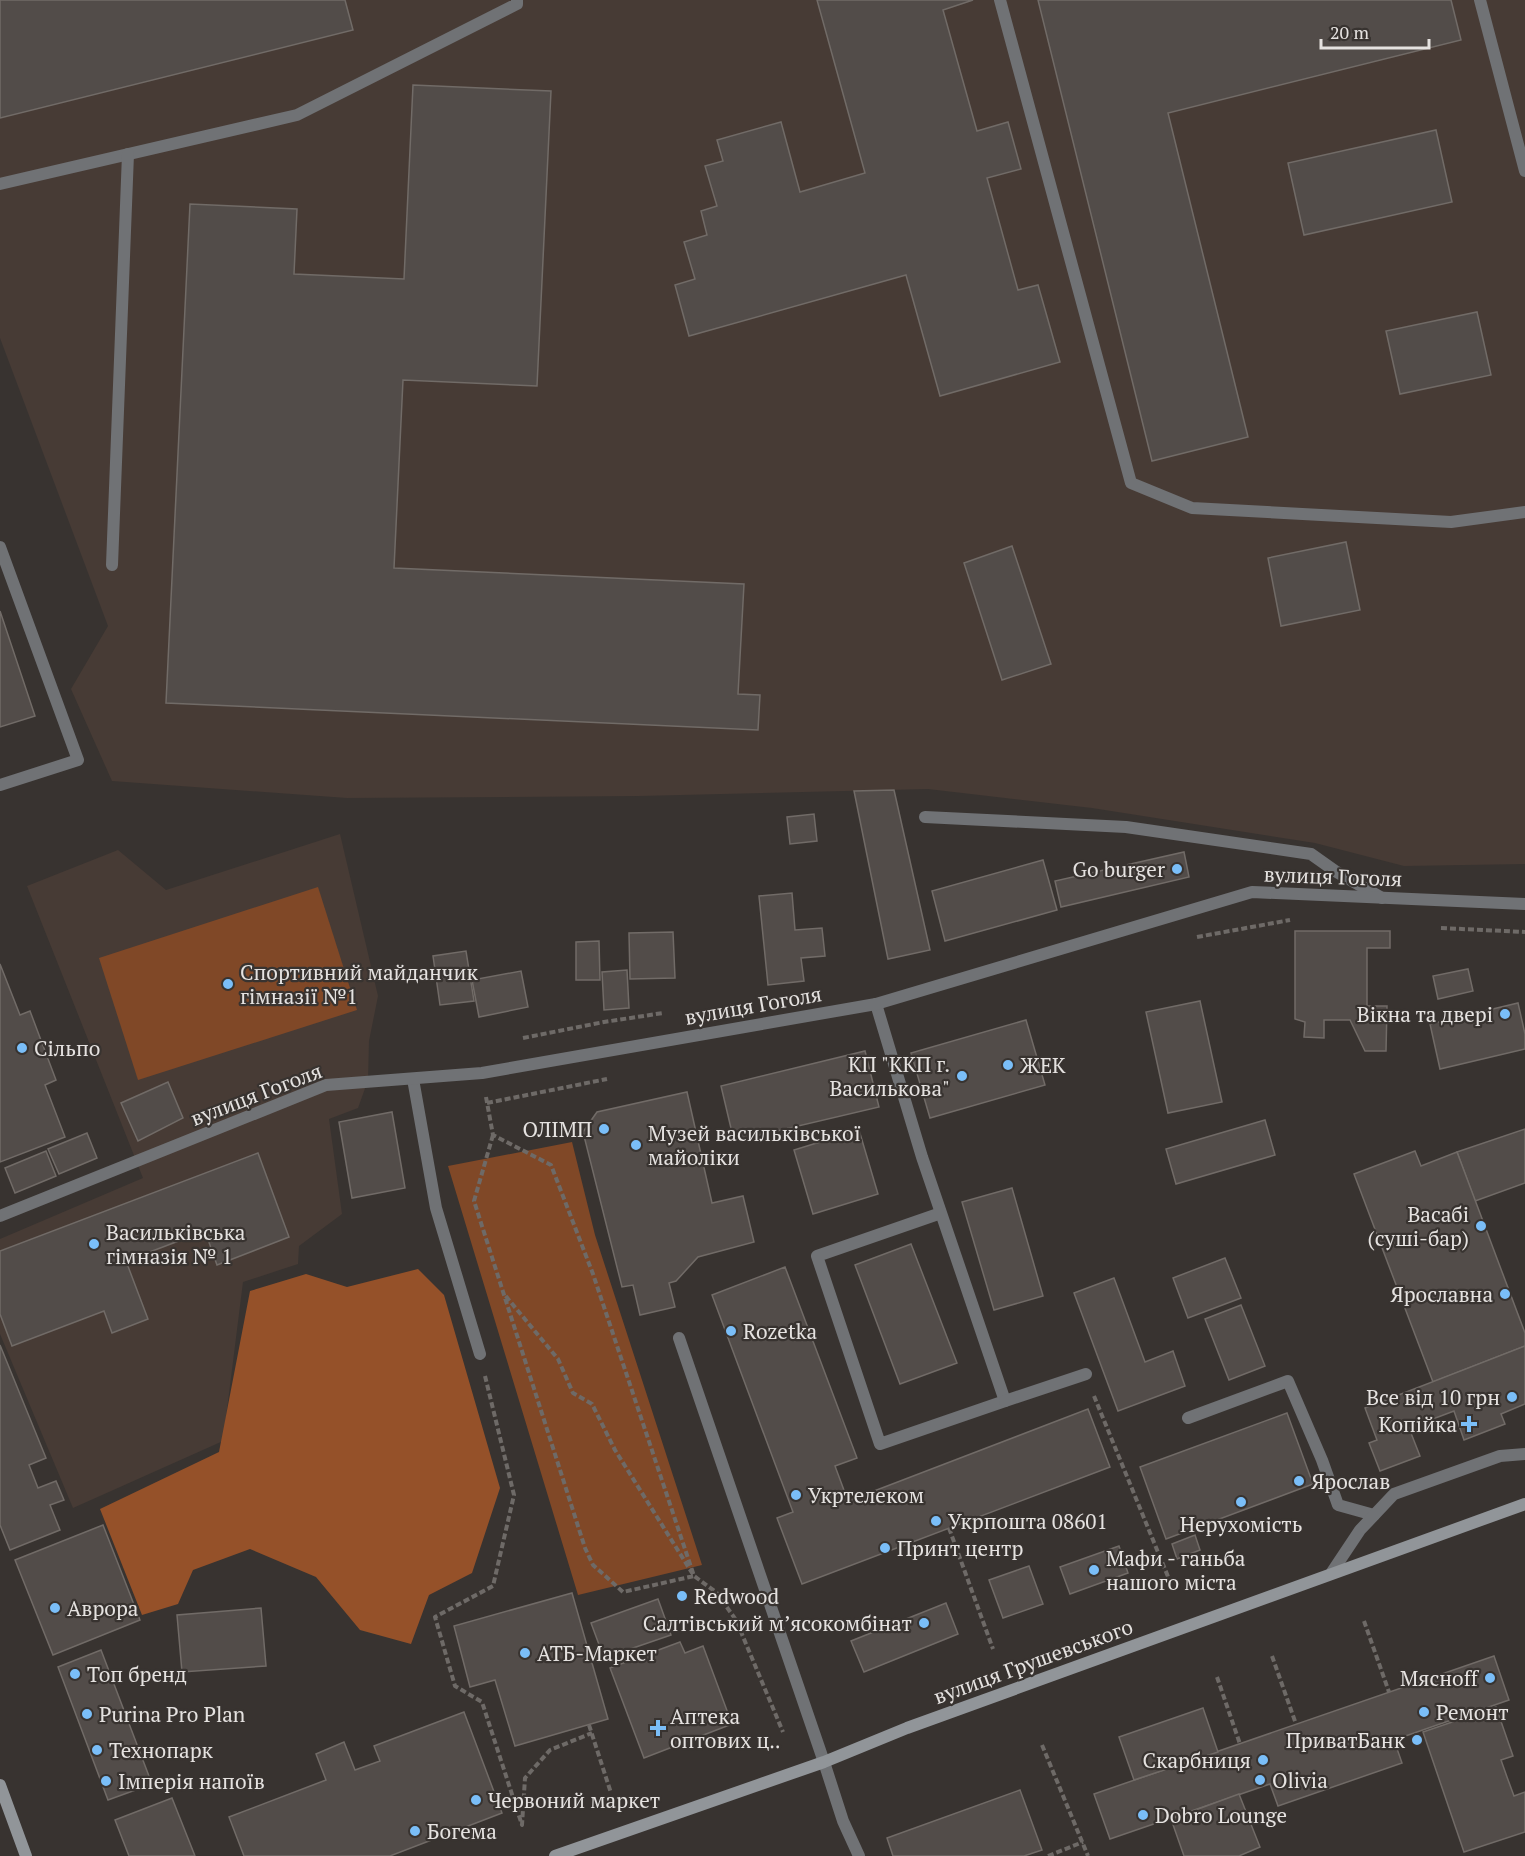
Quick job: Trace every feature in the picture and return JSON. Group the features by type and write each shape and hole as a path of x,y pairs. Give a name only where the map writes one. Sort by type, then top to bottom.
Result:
{"main road":[{"name":"вулиця Грушевського","path":"555,1856 824,1762 907,1728 1332,1572 1525,1504"},
{"path":"0,1785 26,1856"}],"street":[{"path":"0,184 297,115 517,4 517,0"},
{"path":"1000,0 1131,483 1192,508 1451,522 1525,512"},
{"path":"1480,0 1525,171"},
{"path":"112,565 128,154"},
{"path":"0,547 78,760 0,785"},
{"path":"925,817 1126,827 1311,854 1335,872 1382,898"},
{"name":"вулиця Гоголя","path":"0,1216 326,1085 482,1073 876,1004 1252,892 1525,904"},
{"path":"876,1004 941,1214 1005,1401"},
{"path":"413,1079 436,1208 480,1354"},
{"path":"941,1214 817,1256 880,1444 1086,1374"},
{"path":"679,1338 843,1821 859,1856"},
{"path":"1188,1418 1288,1381 1322,1460 1338,1505 1374,1515"},
{"path":"1332,1572 1360,1530 1395,1494 1500,1456 1525,1454"}],"path":[{"path":"1188,939 1300,919"},
{"path":"1436,928 1525,932"},
{"path":"482,1073 493,1135 474,1201 585,1548 593,1565 623,1592 694,1576"},
{"path":"487,1103 619,1076"},
{"path":"493,1135 551,1165 593,1274 694,1576"},
{"path":"504,1294 558,1359 573,1393 592,1404 615,1450 694,1576 716,1592 736,1620 783,1732"},
{"path":"480,1354 514,1495 493,1586 435,1617 455,1686 482,1702 522,1825 525,1778 550,1750 592,1733"},
{"path":"1086,1374 1169,1579"},
{"path":"949,1528 993,1649"},
{"path":"1364,1621 1389,1692"},
{"path":"1272,1656 1296,1724"},
{"path":"1217,1677 1240,1744"},
{"path":"589,1725 610,1793"},
{"path":"1042,1745 1088,1856"},
{"path":"1048,1856 1083,1842"}],"shaded area":[{"path":"0,0 1525,0 1525,864 1404,866 1315,843 1092,808 928,789 639,796 347,798 112,781 71,689 108,626 0,338"},
{"path":"340,834 378,996 369,1041 368,1080 358,1108 329,1119 342,1214 299,1246 298,1264 243,1282 223,1441 73,1508 0,1334 0,1239 143,1178 27,886 118,850 166,890"},
{"name":"Спортивний майданчик гімназії №1","path":"318,887 357,1010 138,1080 99,958"},
{"path":"572,1142 595,1235 702,1565 578,1595 448,1166"},
{"path":"418,1269 444,1295 500,1488 472,1573 429,1595 411,1644 360,1630 316,1577 250,1549 193,1570 178,1604 142,1615 100,1509 219,1452 250,1291 306,1274 347,1287"}],"building":[{"path":"0,0 345,0 353,30 0,118"},
{"path":"817,0 973,0 943,10 977,131 1008,122 1021,169 987,178 1018,290 1038,285 1060,362 940,396 906,275 689,336 675,285 695,279 684,242 707,235 701,211 717,206 705,166 723,161 717,140 781,122 800,192 865,173"},
{"path":"1038,0 1451,0 1461,40 1168,113 1248,437 1152,461"},
{"path":"413,85 551,91 537,386 403,380 394,568 744,584 738,694 760,695 758,730 166,703 190,204 297,209 294,274 404,279"},
{"path":"1436,130 1452,202 1304,235 1288,163"},
{"path":"1477,312 1491,375 1400,394 1386,331"},
{"path":"1346,542 1360,610 1281,626 1268,558"},
{"path":"1012,546 1051,664 1002,680 964,563"},
{"path":"0,611 35,716 0,727"},
{"path":"894,790 930,950 888,959 854,791"},
{"path":"814,814 817,841 790,844 787,817"},
{"path":"1184,852 1189,877 1061,907 1055,881"},
{"path":"1043,860 1057,910 945,941 932,891"},
{"path":"792,893 795,930 822,928 825,956 801,958 804,981 768,985 759,896"},
{"path":"1295,931 1390,931 1390,948 1367,948 1367,1006 1387,1006 1386,1051 1365,1051 1350,1020 1324,1020 1324,1038 1304,1037 1305,1022 1295,1019"},
{"path":"673,932 675,978 630,979 629,933"},
{"path":"599,941 600,980 576,980 576,942"},
{"path":"466,951 474,1001 440,1005 433,956"},
{"name":"Сільпо","path":"0,964 20,1015 30,1011 56,1080 45,1085 65,1137 0,1162"},
{"path":"1468,969 1473,991 1438,999 1433,976"},
{"path":"627,970 629,1008 604,1010 602,972"},
{"path":"521,971 528,1007 479,1017 472,980"},
{"path":"1200,1001 1222,1102 1168,1113 1146,1012"},
{"path":"1518,1003 1525,1034 1525,1049 1440,1069 1430,1024"},
{"path":"1026,1020 1045,1085 930,1118 911,1053"},
{"path":"865,1051 879,1107 734,1141 721,1086"},
{"path":"168,1082 183,1118 138,1141 121,1103"},
{"path":"687,1092 712,1203 743,1196 754,1242 698,1257 676,1281 669,1283 675,1307 640,1315 633,1285 622,1287 583,1132 597,1112"},
{"path":"392,1112 405,1188 352,1198 339,1122"},
{"path":"1265,1120 1275,1155 1176,1184 1166,1149"},
{"path":"1525,1129 1525,1183 1475,1201 1457,1152"},
{"path":"859,1130 878,1194 813,1214 794,1150"},
{"path":"87,1133 97,1158 59,1174 48,1149"},
{"path":"46,1151 56,1176 15,1193 5,1168"},
{"path":"1415,1151 1421,1166 1457,1152 1525,1333 1525,1346 1433,1382 1354,1174"},
{"name":"Васильківська гімназія № 1","path":"258,1153 289,1237 217,1265 205,1231 126,1261 148,1319 112,1333 104,1311 12,1346 0,1314 0,1251"},
{"path":"1012,1188 1043,1296 994,1310 962,1202"},
{"path":"911,1244 957,1363 900,1384 855,1265"},
{"path":"1225,1258 1241,1298 1188,1318 1173,1278"},
{"path":"785,1267 857,1458 835,1466 848,1501 1088,1409 1110,1467 802,1584 777,1518 793,1512 712,1295"},
{"path":"1114,1278 1145,1362 1173,1351 1185,1386 1118,1411 1074,1293"},
{"path":"1241,1305 1265,1366 1229,1380 1205,1319"},
{"path":"0,1345 46,1458 29,1465 38,1488 56,1481 64,1500 50,1505 60,1530 10,1550 0,1525"},
{"path":"1525,1346 1525,1404 1501,1414 1505,1424 1464,1440 1454,1411 1409,1428 1420,1456 1380,1471 1369,1443 1377,1440 1365,1408"},
{"path":"1287,1413 1313,1484 1166,1539 1140,1467"},
{"path":"103,1525 140,1620 53,1655 15,1560"},
{"path":"1195,1535 1200,1550 1177,1559 1172,1544"},
{"name":"Мафи - ганьба нашого міста","path":"1119,1546 1128,1573 1070,1594 1060,1567"},
{"path":"1029,1566 1043,1604 1003,1618 989,1580"},
{"name":"АТБ-Маркет","path":"572,1593 608,1719 515,1746 495,1680 470,1687 454,1626"},
{"path":"658,1599 671,1635 604,1658 591,1623"},
{"path":"946,1603 958,1634 864,1672 851,1641"},
{"path":"261,1608 266,1666 182,1672 177,1615"},
{"path":"680,1642 685,1653 703,1646 732,1724 644,1758 610,1668"},
{"path":"101,1650 152,1784 108,1800 58,1667"},
{"path":"1494,1656 1509,1700 1394,1740 1402,1763 1278,1806 1270,1784 1110,1839 1094,1794"},
{"path":"1496,1707 1513,1756 1501,1760 1514,1796 1525,1792 1525,1832 1464,1852 1423,1732"},
{"path":"1203,1708 1218,1752 1134,1780 1119,1737"},
{"path":"464,1712 502,1813 390,1856 244,1856 229,1817 326,1780 316,1754 344,1742 355,1770 380,1761 374,1746"},
{"path":"1020,1790 1042,1850 1024,1856 893,1856 887,1838"},
{"path":"1239,1794 1260,1847 1239,1856 1184,1856 1171,1819"},
{"path":"172,1798 195,1856 129,1856 115,1820"}],"place":[{"name":"Go burger","path":"1177,869"},
{"name":"Спортивний майданчик гімназії №1","path":"228,984"},
{"name":"Вікна та двері","path":"1505,1014"},
{"name":"Сільпо","path":"22,1048"},
{"name":"ЖЕК","path":"1008,1065"},
{"name":"КП \"ККП г. Василькова\"","path":"962,1076"},
{"name":"ОЛІМП","path":"604,1129"},
{"name":"Музей васильківської майоліки","path":"636,1145"},
{"name":"Васабі (суші-бар)","path":"1481,1226"},
{"name":"Васильківська гімназія № 1","path":"94,1244"},
{"name":"Ярославна","path":"1505,1294"},
{"name":"Rozetka","path":"731,1331"},
{"name":"Все від 10 грн","path":"1512,1397"},
{"name":"Копійка","path":"1469,1424"},
{"name":"Ярослав","path":"1299,1481"},
{"name":"Укртелеком","path":"796,1495"},
{"name":"Нерухомість","path":"1241,1502"},
{"name":"Укрпошта 08601","path":"936,1521"},
{"name":"Принт центр","path":"885,1548"},
{"name":"Мафи - ганьба нашого міста","path":"1094,1570"},
{"name":"Redwood","path":"682,1596"},
{"name":"Аврора","path":"55,1608"},
{"name":"Салтівський мʼясокомбінат","path":"924,1623"},
{"name":"АТБ-Маркет","path":"525,1653"},
{"name":"Топ бренд","path":"75,1674"},
{"name":"Мяснoff","path":"1490,1678"},
{"name":"Ремонт","path":"1424,1712"},
{"name":"Purina Pro Plan","path":"87,1714"},
{"name":"Аптека оптових ц‥","path":"658,1728"},
{"name":"ПриватБанк","path":"1417,1740"},
{"name":"Технопарк","path":"97,1750"},
{"name":"Скарбниця","path":"1263,1760"},
{"name":"Olivia","path":"1260,1780"},
{"name":"Імперія напоїв","path":"106,1781"},
{"name":"Червоний маркет","path":"476,1800"},
{"name":"Dobro Lounge","path":"1143,1815"},
{"name":"Богема","path":"415,1831"}]}
